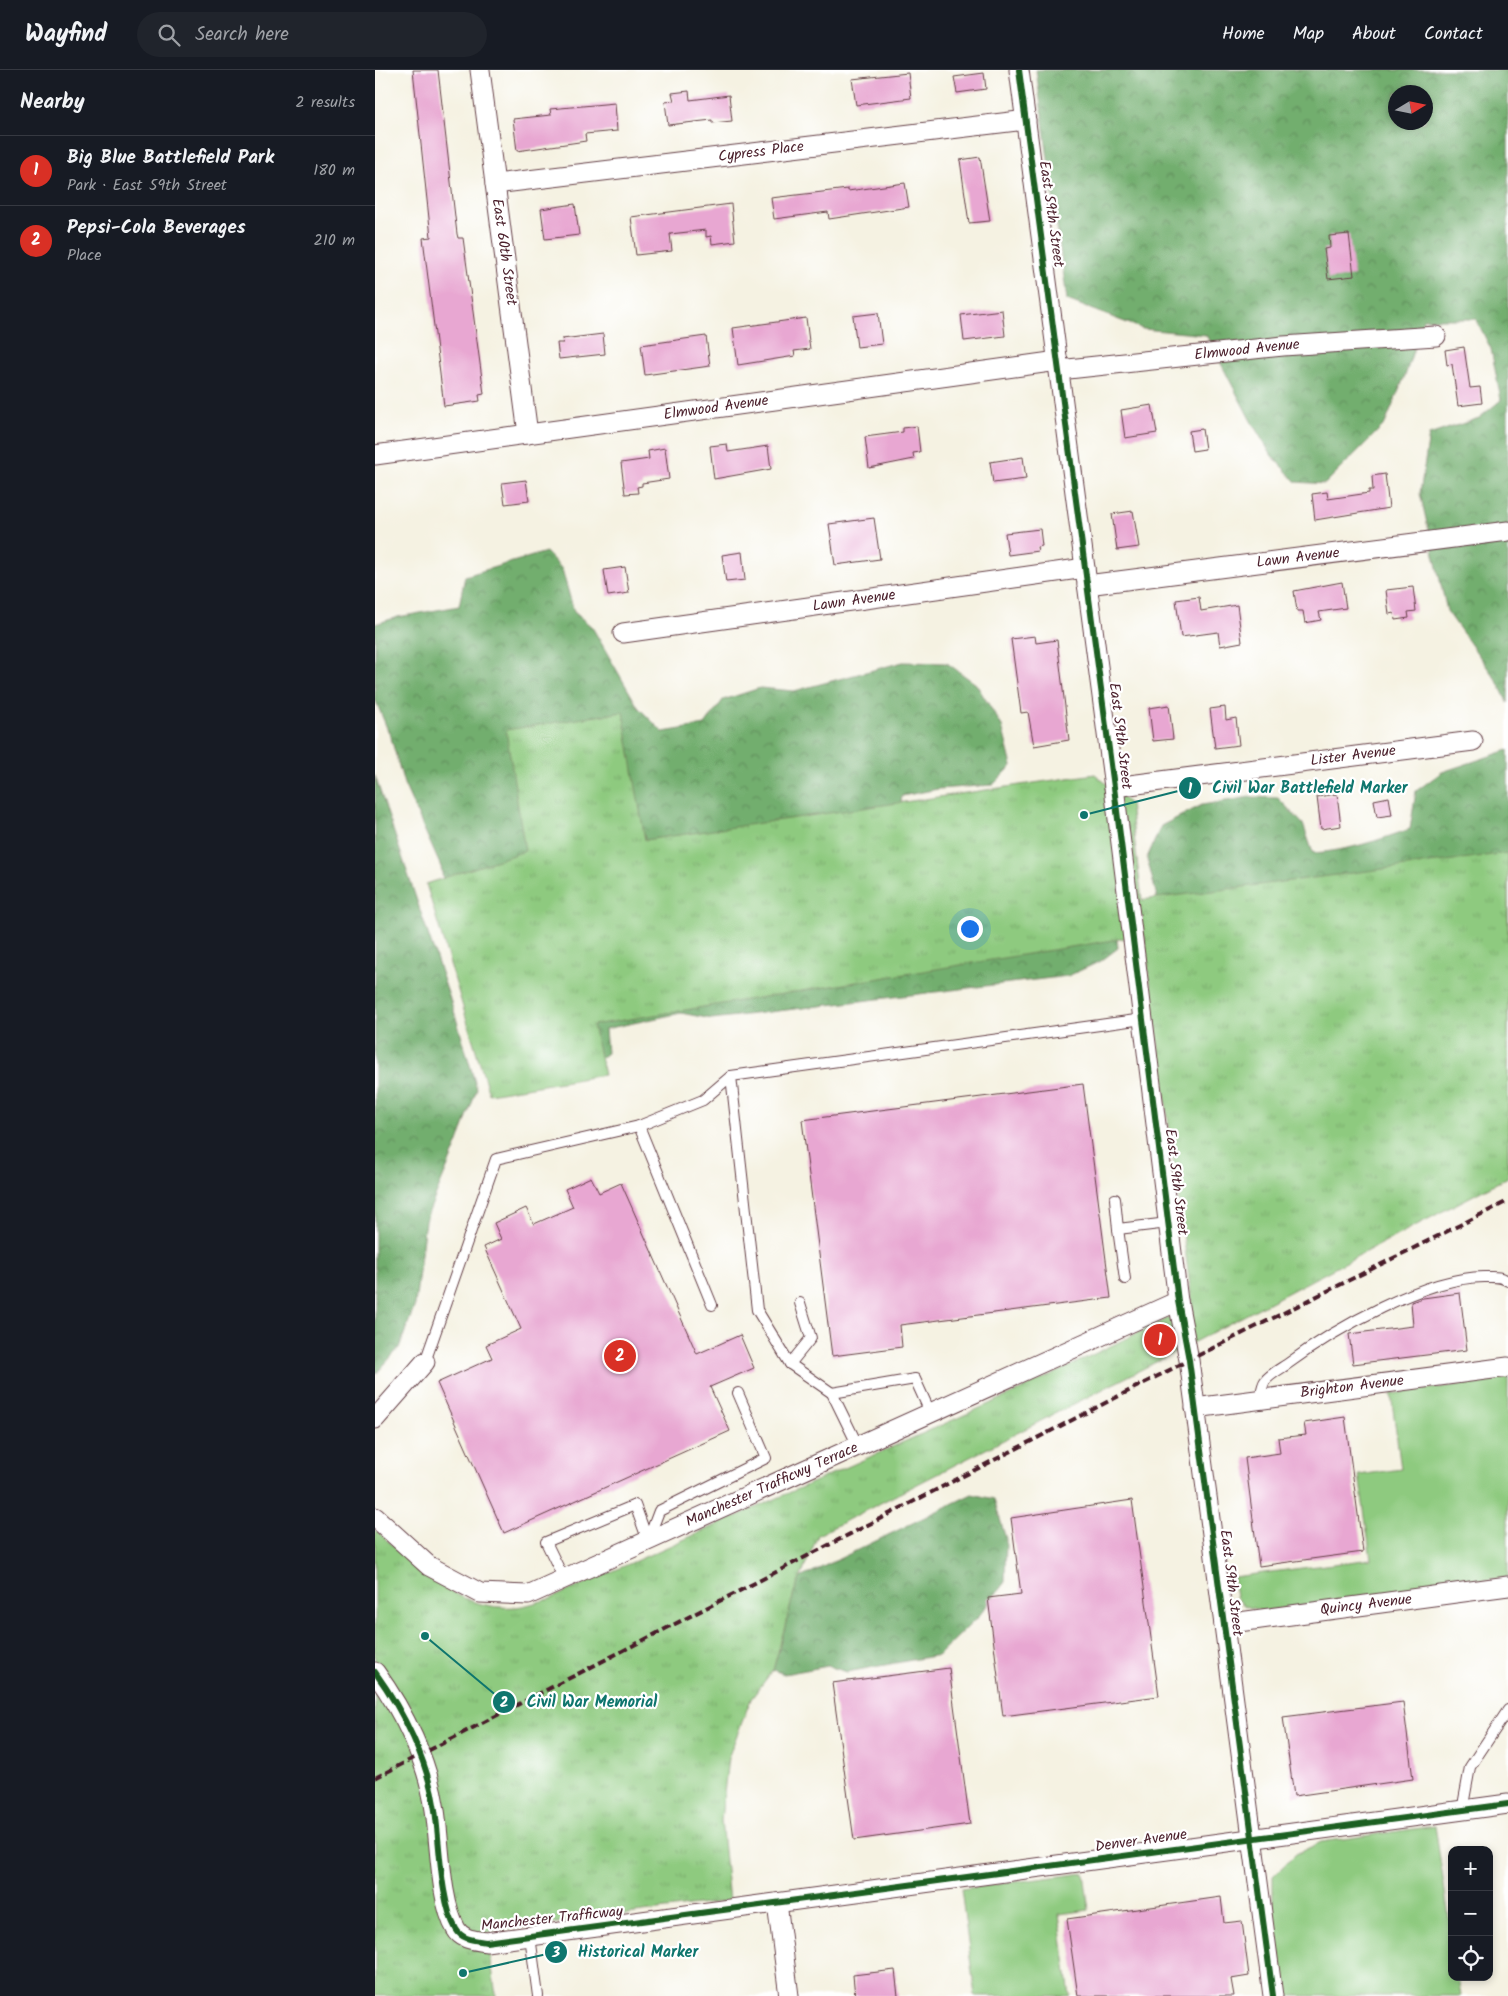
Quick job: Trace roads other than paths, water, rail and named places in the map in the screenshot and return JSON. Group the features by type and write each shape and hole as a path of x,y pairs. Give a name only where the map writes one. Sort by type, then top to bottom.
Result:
{"street":[{"name":"East 60th Street","path":"480,70 528,434"},
{"name":"East 59th Street","path":"1019,70 1114,787 1178,1301 1195,1408 1273,1996"},
{"name":"Cypress Place","path":"495,184 1026,120"},
{"name":"Elmwood Avenue","path":"375,455 1058,366 1283,346 1436,336"},
{"name":"Lawn Avenue","path":"623,633 1086,577 1508,531"},
{"name":"Lister Avenue","path":"1114,787 1473,741"},
{"name":"Manchester Trafficwy Terrace","path":"375,1517 429,1566 480,1593 528,1595 1178,1301"},
{"path":"375,1419 425,1362"},
{"name":"Brighton Avenue","path":"1195,1408 1508,1367"},
{"name":"Quincy Avenue","path":"1224,1624 1508,1586"},
{"name":"Manchester Trafficway","path":"375,1672 399,1710 421,1754 435,1807 448,1914 457,1931 468,1939 486,1942 777,1903"},
{"name":"Denver Avenue","path":"777,1903 1508,1804"},
{"path":"777,1903 789,1996"}],"lane":[{"path":"425,1362 496,1159 639,1126 703,1100 731,1076 1143,1019"},
{"path":"731,1076 757,1310 790,1364 832,1393 858,1446"},
{"path":"639,1126 712,1306"},
{"path":"1115,1199 1125,1279"},
{"path":"1118,1230 1168,1223"},
{"path":"1259,1399 1264,1381 1296,1358 1336,1333 1406,1296 1444,1282 1471,1276 1503,1277 1508,1281"},
{"path":"790,1364 811,1338 800,1303"},
{"path":"832,1393 915,1379 930,1412"},
{"path":"648,1541 659,1512 766,1458 738,1393"},
{"path":"564,1579 546,1542 635,1505 648,1541"},
{"path":"1462,1810 1470,1767 1507,1713"},
{"path":"530,1936 538,1996"}],"railway":[{"path":"375,1778 1189,1360 1508,1201"}],"place":[{"name":"Civil War Battlefield Marker","path":"1084,815"},
{"name":"Big Blue Battlefield Park","path":"1160,1340"},
{"name":"Pepsi-Cola Beverages","path":"620,1356"},
{"name":"Civil War Memorial","path":"425,1636"},
{"name":"Historical Marker","path":"463,1973"}]}
